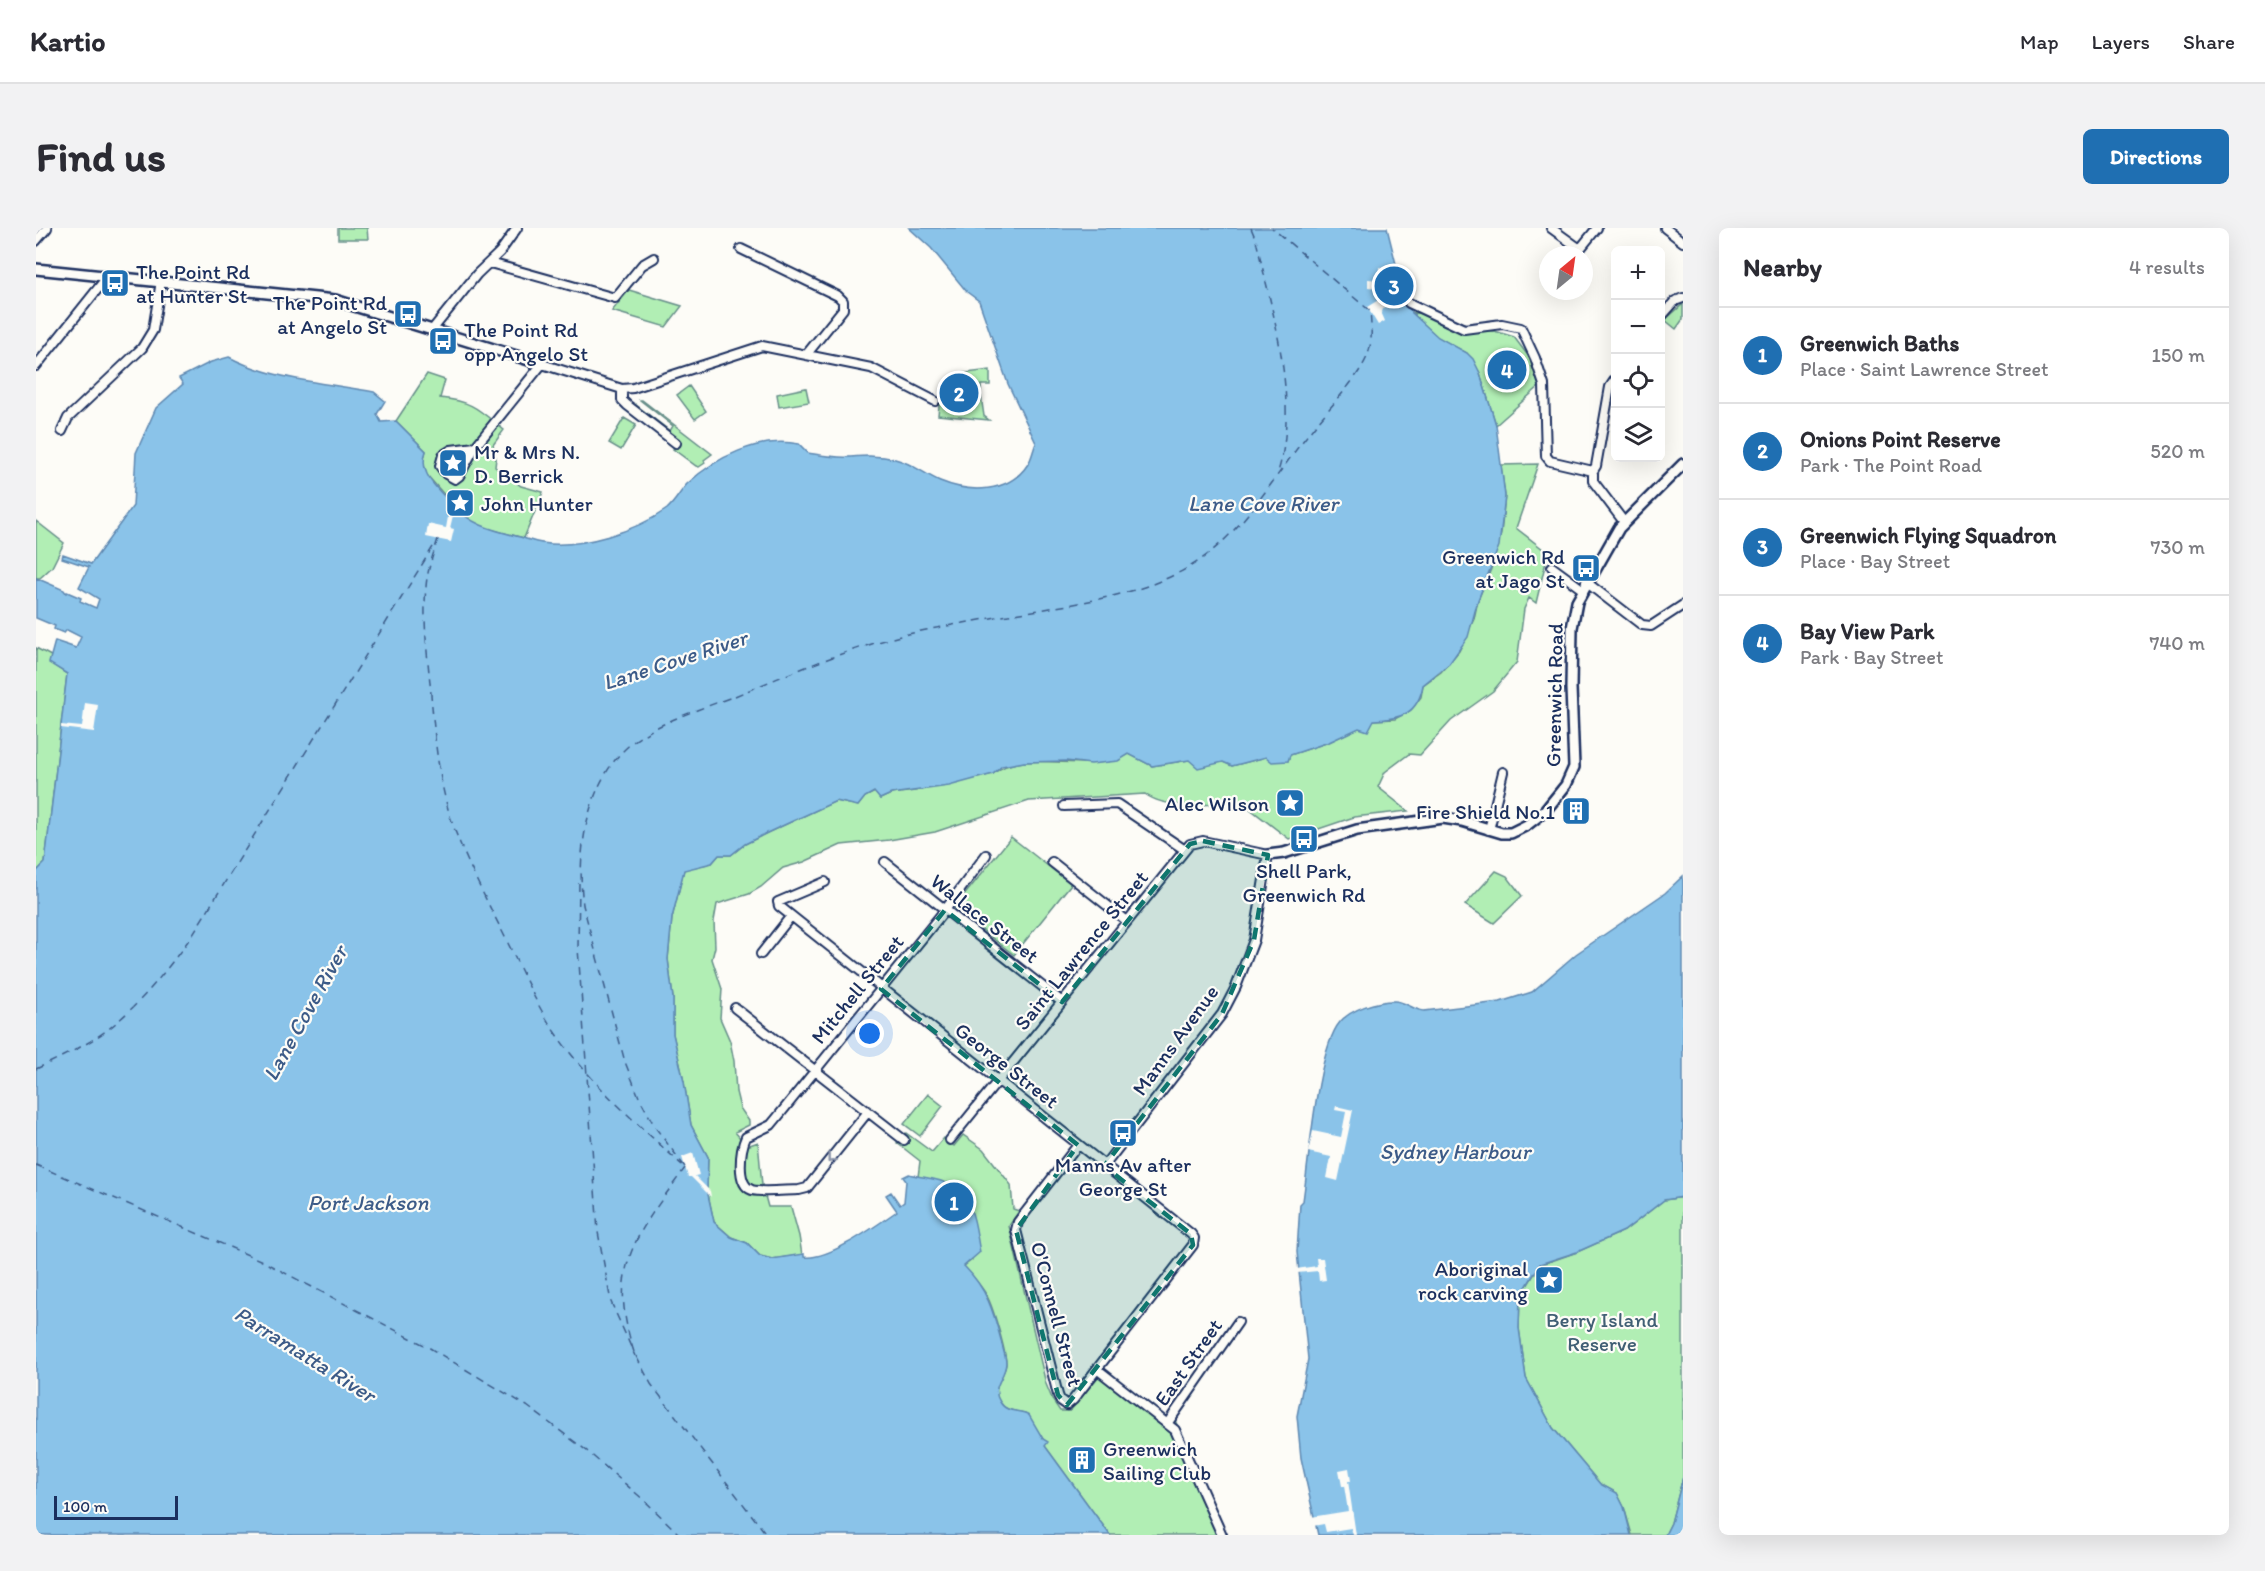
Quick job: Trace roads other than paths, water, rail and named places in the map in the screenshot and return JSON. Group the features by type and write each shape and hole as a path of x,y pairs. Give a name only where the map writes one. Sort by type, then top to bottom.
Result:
{"street":[{"path":"36,241 47,228"},
{"path":"432,330 517,228"},
{"path":"1551,228 1580,249 1597,228"},
{"path":"1665,228 1683,242"},
{"path":"741,249 838,296 843,302 843,309 806,355"},
{"path":"490,263 615,298 642,265 654,258"},
{"path":"36,269 335,300 622,389 639,387 762,346 871,368 935,401"},
{"path":"36,366 108,276"},
{"path":"63,431 68,418 142,348 153,330 160,281"},
{"path":"1665,312 1675,301 1683,298"},
{"path":"1409,303 1464,329 1502,324 1521,328 1544,385 1546,456 1550,461 1593,471"},
{"path":"475,447 452,450 443,455 440,465 446,474 455,479 459,476 475,447 542,364"},
{"path":"1611,386 1596,466 1593,471 1593,481 1624,522"},
{"path":"622,389 622,400 676,443"},
{"name":"Greenwich Road","path":"1268,855 1284,853 1357,830 1443,819 1462,821 1489,830 1511,832 1527,825 1545,811 1571,777 1575,758 1570,688 1572,628 1577,602 1611,538 1624,522 1683,464"},
{"path":"1552,567 1642,625 1651,626 1683,605"},
{"path":"1489,830 1503,772"},
{"path":"1064,806 1117,804 1185,850 1190,844 1203,841 1268,855"},
{"name":"Saint Lawrence Street","path":"950,1140 1185,850"},
{"name":"Mitchell Street","path":"867,1113 812,1183 803,1189 753,1190 748,1188 743,1177 740,1158 748,1135 774,1122 945,910 986,855"},
{"name":"Manns Avenue","path":"1104,1166 1222,1014 1236,987 1254,940 1268,855"},
{"name":"Wallace Street","path":"885,862 1062,1002"},
{"path":"1052,862 1127,921"},
{"path":"761,954 791,916 779,906 778,902 825,882"},
{"name":"George Street","path":"791,916 1194,1238 1193,1245 1097,1369"},
{"path":"735,1008 904,1140"},
{"name":"O'Connell Street","path":"1078,1145 1018,1222 1016,1230 1058,1395 1064,1404 1067,1405 1073,1400 1097,1369"},
{"name":"East Street","path":"1167,1424 1238,1322"},
{"path":"1097,1369 1175,1430 1222,1535"}],"water":[{"name":"Port Jackson","path":"909,228 1387,228 1411,312 1438,337 1467,353 1473,359 1480,373 1496,425 1505,496 1499,546 1478,600 1468,637 1449,664 1423,685 1417,703 1407,713 1374,720 1368,731 1359,728 1329,742 1290,755 1288,761 1272,762 1266,757 1232,766 1223,762 1198,768 1189,760 1152,766 1129,754 1118,761 1091,764 1066,761 1024,762 1002,766 993,774 949,786 891,794 880,799 874,792 865,797 858,806 836,801 745,844 731,855 719,855 712,863 684,870 672,918 668,959 673,998 673,1034 691,1125 708,1157 707,1190 714,1222 731,1237 747,1243 760,1256 772,1259 804,1254 804,1257 814,1257 852,1241 897,1211 886,1195 891,1192 900,1205 904,1202 906,1181 903,1177 909,1174 941,1181 958,1191 965,1198 972,1214 980,1252 964,1266 988,1300 1005,1357 1005,1369 997,1387 997,1396 1006,1408 1029,1415 1043,1439 1048,1442 1045,1446 1110,1535 36,1535 36,872 45,863 67,674 49,663 55,641 76,648 81,637 67,630 64,633 54,629 55,626 36,618 36,578 81,598 80,601 96,608 99,599 79,587 89,567 62,558 63,554 91,564 133,506 136,453 156,408 183,384 179,378 211,362 229,357 281,376 374,392 385,401 377,414 381,422 396,421 426,451 424,459 430,480 460,511 483,526 542,543 590,541 640,524 667,509 687,484 711,465 739,451 769,443 799,444 808,453 828,456 877,456 895,459 940,481 963,488 999,486 1020,474 1029,462 1036,443 1008,384 979,301 967,292 931,248"},
{"name":"Sydney Harbour","path":"1683,876 1683,1197 1664,1200 1624,1231 1577,1252 1540,1264 1520,1297 1519,1328 1526,1378 1553,1428 1600,1484 1617,1493 1624,1507 1631,1535 1318,1535 1301,1458 1297,1416 1308,1359 1297,1252 1300,1204 1303,1201 1315,1107 1325,1056 1332,1036 1345,1017 1380,1002 1398,1001 1424,1011 1500,1002 1532,992 1576,954 1665,893"},
{"path":"1683,1477 1683,1535 1665,1535 1671,1523"}],"place":[{"name":"The Point Rd at Hunter St","path":"115,283"},
{"name":"Greenwich Flying Squadron","path":"1394,286"},
{"name":"The Point Rd at Angelo St","path":"408,314"},
{"name":"The Point Rd opp Angelo St","path":"443,341"},
{"name":"Bay View Park","path":"1507,370"},
{"name":"Onions Point Reserve","path":"959,393"},
{"name":"Mr & Mrs N. D. Berrick","path":"453,463"},
{"name":"John Hunter","path":"460,503"},
{"name":"Greenwich Rd at Jago St","path":"1586,568"},
{"name":"Alec Wilson","path":"1290,803"},
{"name":"Fire Shield No.1","path":"1576,811"},
{"name":"Shell Park, Greenwich Rd","path":"1304,839"},
{"name":"Manns Av after George St","path":"1123,1133"},
{"name":"Greenwich Baths","path":"954,1202"},
{"name":"Aboriginal rock carving","path":"1549,1280"},
{"name":"Greenwich Sailing Club","path":"1082,1460"}],"water label":[{"name":"Lane Cove River","path":"1263,503"},
{"name":"Lane Cove River","path":"675,660"},
{"name":"Lane Cove River","path":"305,1013"},
{"name":"Parramatta River","path":"305,1354"}],"park label":[{"name":"Berry Island Reserve","path":"1602,1331"}]}
